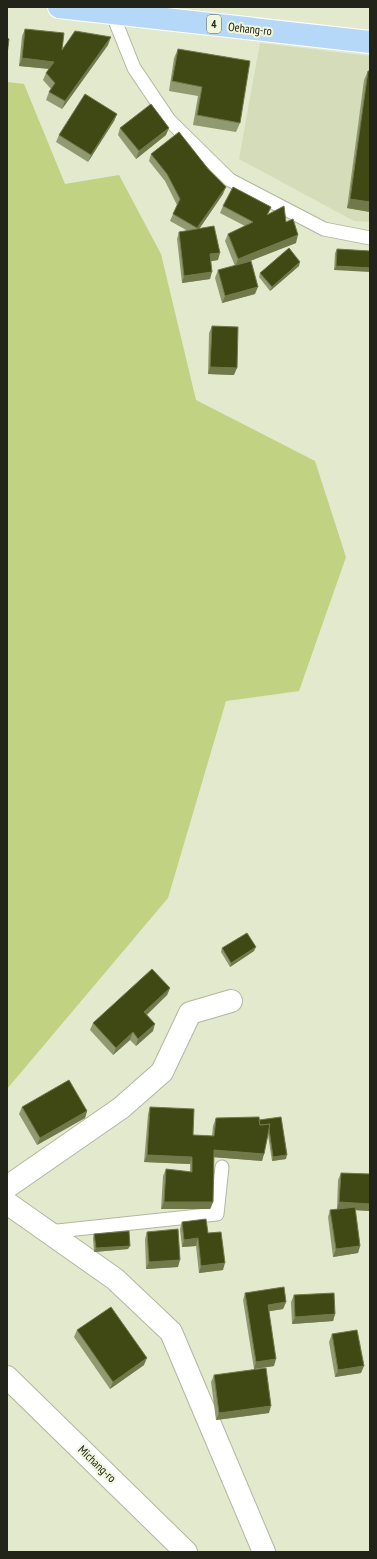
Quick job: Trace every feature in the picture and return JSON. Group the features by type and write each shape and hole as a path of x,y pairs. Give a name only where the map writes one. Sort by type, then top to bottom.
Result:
{"main road":[{"name":"Oehang-ro","path":"58,7 370,42"}],"street":[{"path":"7,1187 121,1108 162,1072 190,1014 231,1001"},
{"path":"7,1203 115,1279 171,1332 264,1552"},
{"name":"Michang-ro","path":"7,1377 186,1552"}],"lane":[{"path":"112,13 134,68 169,120 230,180 324,229 370,238"},
{"path":"48,1232 217,1214 222,1167"}],"shaded area":[{"path":"260,43 370,56 370,222 354,221 239,159"}],"green space":[{"path":"7,82 24,84 65,184 119,175 161,254 196,400 315,461 346,557 299,691 226,701 168,898 7,1089"}],"building":[{"path":"25,29 64,33 62,50 75,31 111,37 65,101 49,92 55,83 46,73 54,62 22,58"},
{"path":"7,38 9,39 7,55"},
{"path":"178,49 250,61 240,123 197,115 202,87 172,81"},
{"path":"368,71 370,71 370,202 350,199"},
{"path":"85,94 117,114 91,155 59,135"},
{"path":"151,104 169,128 139,151 120,128"},
{"path":"179,132 209,170 226,187 197,228 173,214 180,199 167,174 151,154"},
{"path":"233,187 271,207 267,215 284,206 286,222 293,219 298,235 238,259 228,234 253,222 223,206"},
{"path":"214,226 220,253 210,254 212,272 184,276 179,232"},
{"path":"289,248 300,262 272,287 260,273"},
{"path":"337,249 370,251 370,268 336,266"},
{"path":"251,261 258,287 225,296 218,270"},
{"path":"212,326 238,327 237,368 210,367"},
{"path":"247,933 256,947 231,963 222,948"},
{"path":"152,969 170,988 144,1012 155,1024 138,1039 133,1032 116,1048 93,1023"},
{"path":"69,1080 87,1111 40,1138 22,1107"},
{"path":"150,1107 194,1109 193,1135 214,1136 216,1118 259,1117 260,1125 270,1124 264,1154 214,1150 213,1202 164,1202 166,1169 192,1172 192,1157 147,1155"},
{"path":"281,1117 287,1155 273,1157 269,1129 270,1124 260,1125 259,1120"},
{"path":"341,1173 370,1174 370,1204 339,1202"},
{"path":"355,1207 360,1246 336,1249 330,1210"},
{"path":"206,1219 208,1233 221,1232 225,1263 201,1266 198,1238 184,1240 182,1222"},
{"path":"178,1229 180,1260 149,1262 147,1232"},
{"path":"129,1231 130,1246 96,1248 94,1234"},
{"path":"284,1287 286,1302 268,1305 276,1359 256,1362 245,1293"},
{"path":"334,1293 335,1314 295,1317 294,1295"},
{"path":"111,1307 147,1358 113,1382 77,1330"},
{"path":"357,1330 364,1366 338,1370 332,1334"},
{"path":"266,1368 271,1406 219,1413 214,1375"}]}
